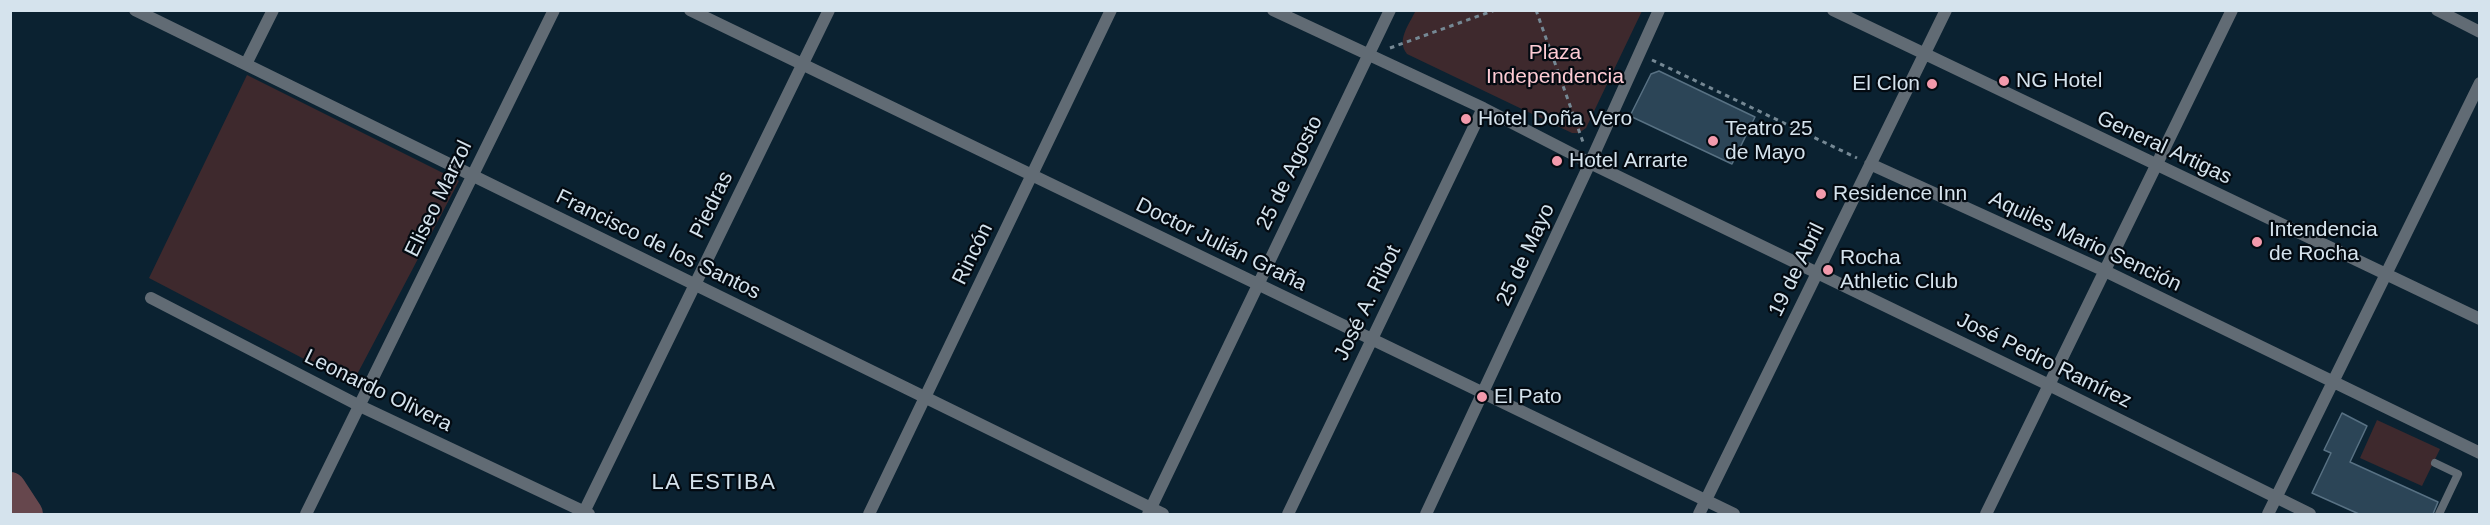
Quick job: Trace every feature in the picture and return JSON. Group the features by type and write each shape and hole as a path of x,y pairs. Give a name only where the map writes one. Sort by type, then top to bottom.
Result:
{"street":[{"name":"Francisco de los Santos","path":"135,10 472,174 1150,512 1163,514"},
{"path":"246,64 273,10"},
{"name":"Eliseo Marzol","path":"306,514 554,10"},
{"name":"Doctor Julián Graña","path":"690,10 1734,514"},
{"name":"Piedras","path":"586,514 694,285 829,10"},
{"name":"Rincón","path":"869,514 1111,10"},
{"name":"José Pedro Ramírez","path":"1273,10 1483,108 1590,163 2310,514"},
{"name":"25 de Agosto","path":"1150,512 1390,10"},
{"name":"25 de Mayo","path":"1426,514 1615,110 1659,10"},
{"name":"General Artigas","path":"1833,10 2156,167 2387,274 2480,320"},
{"name":"19 de Abril","path":"1699,514 1946,10"},
{"path":"1986,514 2232,10"},
{"path":"2437,10 2480,32"},
{"path":"2268,514 2480,83"},
{"name":"José A. Ribot","path":"1288,514 1483,108"},
{"name":"Aquiles Mario Sención","path":"1870,164 2105,271 2331,383 2480,453"},
{"name":"Leonardo Olivera","path":"152,298 360,406 586,514"}],"lane":[{"path":"2435,463 2458,474 2439,514"}],"path":[{"path":"1368,56 1495,10"},
{"path":"1536,10 1590,163"},
{"path":"1639,54 1870,164"}],"green space":[{"name":"Plaza Independencia","path":"1416,10 1642,11 1586,128 1579,133 1572,133 1407,54 1403,38"},
{"path":"247,75 459,181 352,384 149,278"},
{"path":"2377,420 2440,449 2422,486 2360,458"}],"building":[{"name":"Teatro 25 de Mayo","path":"1659,71 1755,117 1732,164 1630,116 1651,74"},
{"path":"2342,413 2367,426 2350,462 2438,502 2433,514 2359,514 2312,493 2331,453 2324,450"}],"waterway":[{"path":"10,488 27,514"}],"place":[{"name":"NG Hotel","path":"2004,81"},
{"name":"El Clon","path":"1932,84"},
{"name":"Hotel Doña Vero","path":"1466,119"},
{"name":"Teatro 25 de Mayo","path":"1713,141"},
{"name":"Hotel Arrarte","path":"1557,161"},
{"name":"Residence Inn","path":"1821,194"},
{"name":"Intendencia de Rocha","path":"2257,242"},
{"name":"Rocha Athletic Club","path":"1828,270"},
{"name":"El Pato","path":"1482,397"}],"district":[{"name":"LA ESTIBA","path":"714,483"}]}
